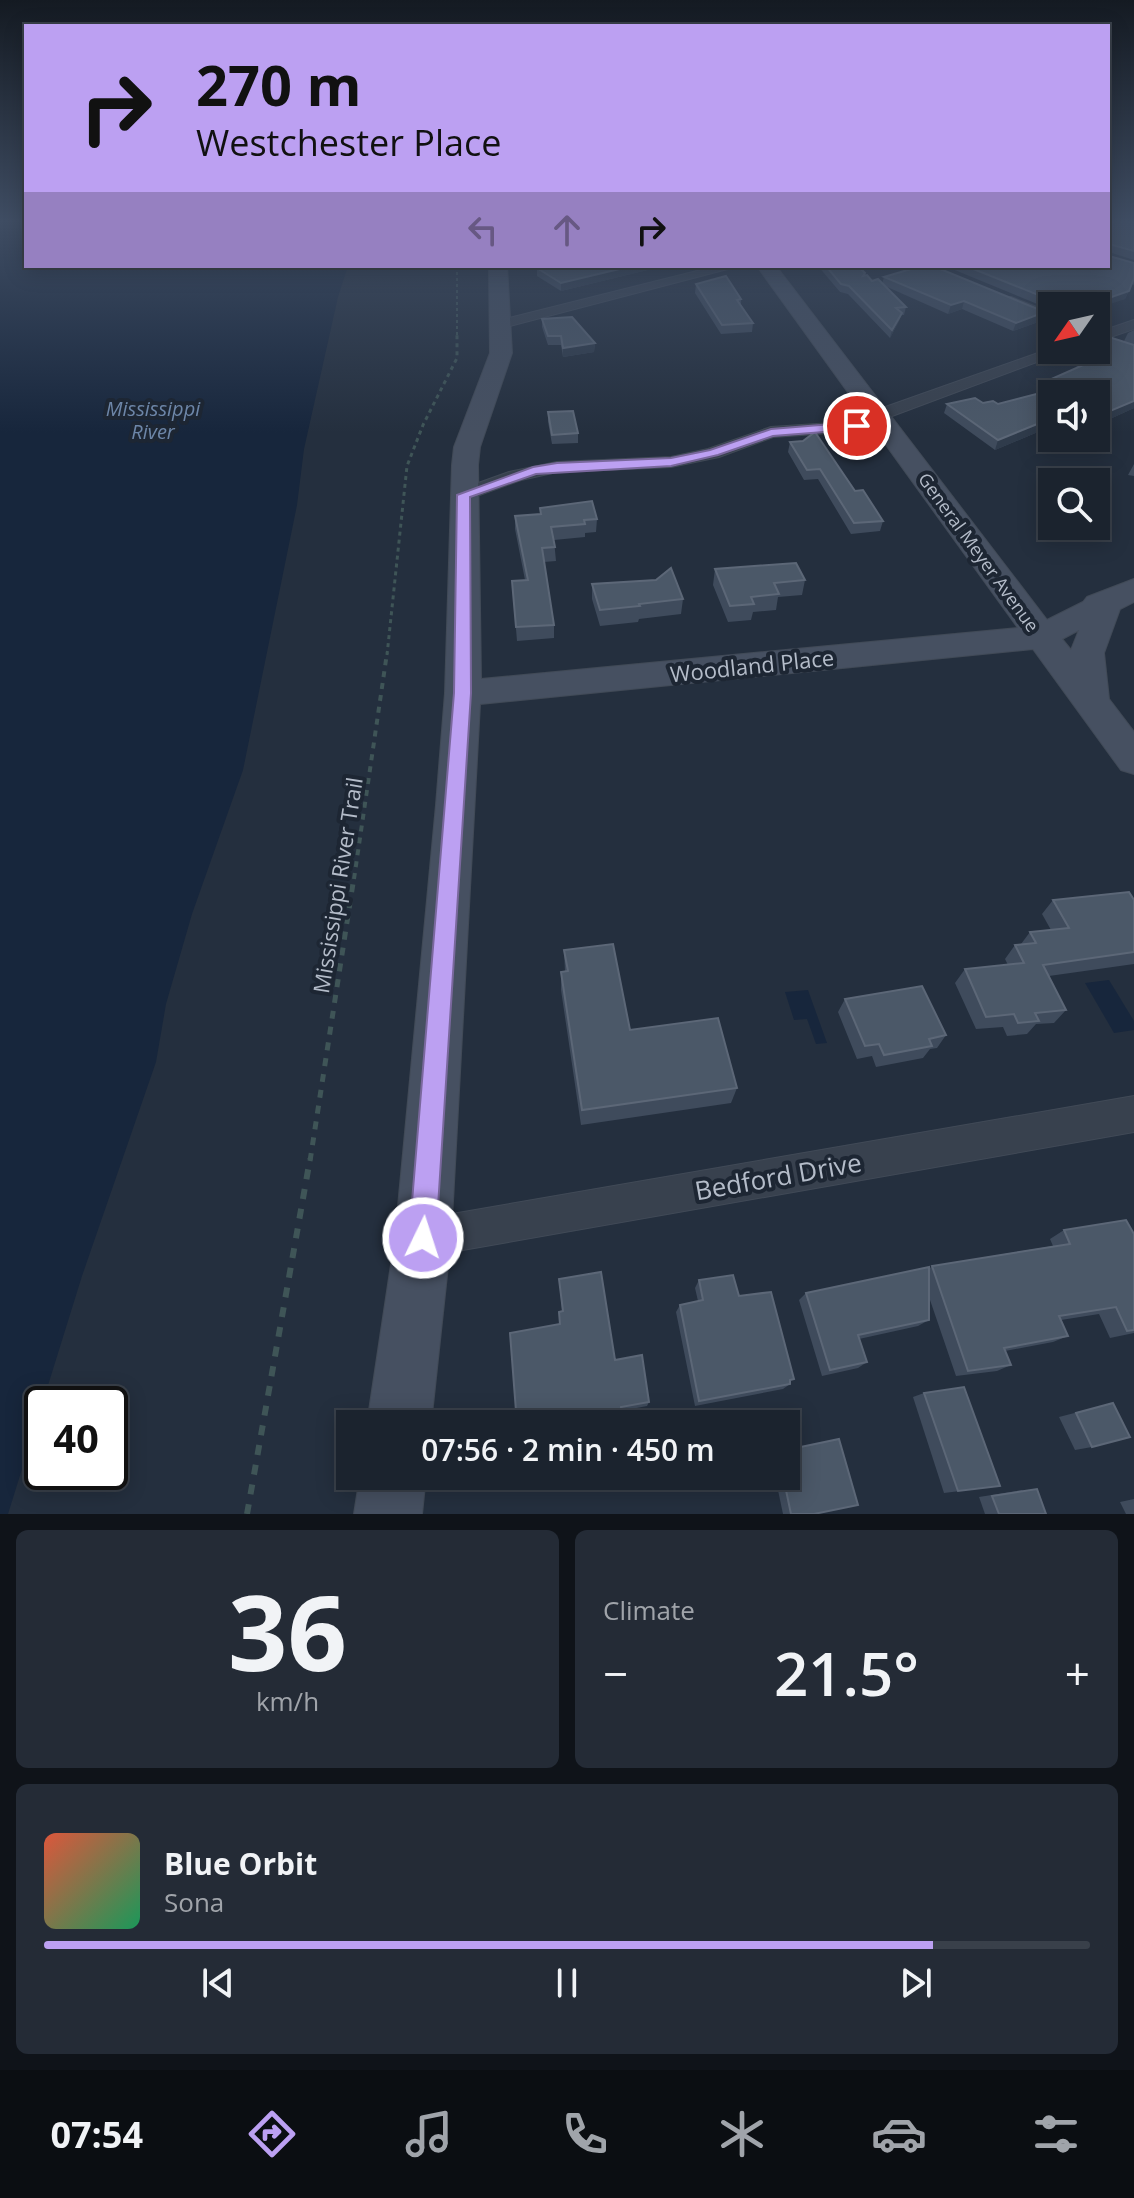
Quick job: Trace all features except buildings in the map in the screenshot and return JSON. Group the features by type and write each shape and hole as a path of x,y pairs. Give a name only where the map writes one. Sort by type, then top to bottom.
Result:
{"street":[{"path":"401,1410 423,1238 463,693 463,495 467,447 498,366 502,324 500,292"},
{"path":"502,324 631,292"},
{"name":"General Meyer Avenue","path":"785,292 1134,760"},
{"path":"995,295 1038,312"},
{"path":"1110,332 1134,324"},
{"path":"463,495 516,476 557,467 671,462 713,453 771,432 883,420 1038,359"},
{"path":"998,578 1033,599 1048,604 1120,597"},
{"path":"1040,637 1120,597"},
{"path":"1091,703 1087,653 1120,597"},
{"name":"Woodland Place","path":"463,693 1040,637"},
{"name":"Bedford Drive","path":"423,1238 1134,1114"},
{"path":"388,1514 391,1490"}],"path":[{"name":"Mississippi River Trail","path":"247,1514 293,1268 383,695 407,466 423,425 457,358 457,292"}],"water":[{"name":"Mississippi River","path":"0,292 340,292 304,449 297,505 243,770 192,914 166,1004 156,1062 82,1276 48,1386 24,1386 24,1463 8,1514 0,1514"},
{"path":"1109,980 1134,1021 1134,1030 1114,1033 1085,983"},
{"path":"808,990 827,1043 816,1044 807,1019 794,1020 785,992"}],"route":[{"path":"423,1238 463,693 463,495 533,471 557,467 671,462 713,453 771,432 857,426"}]}
